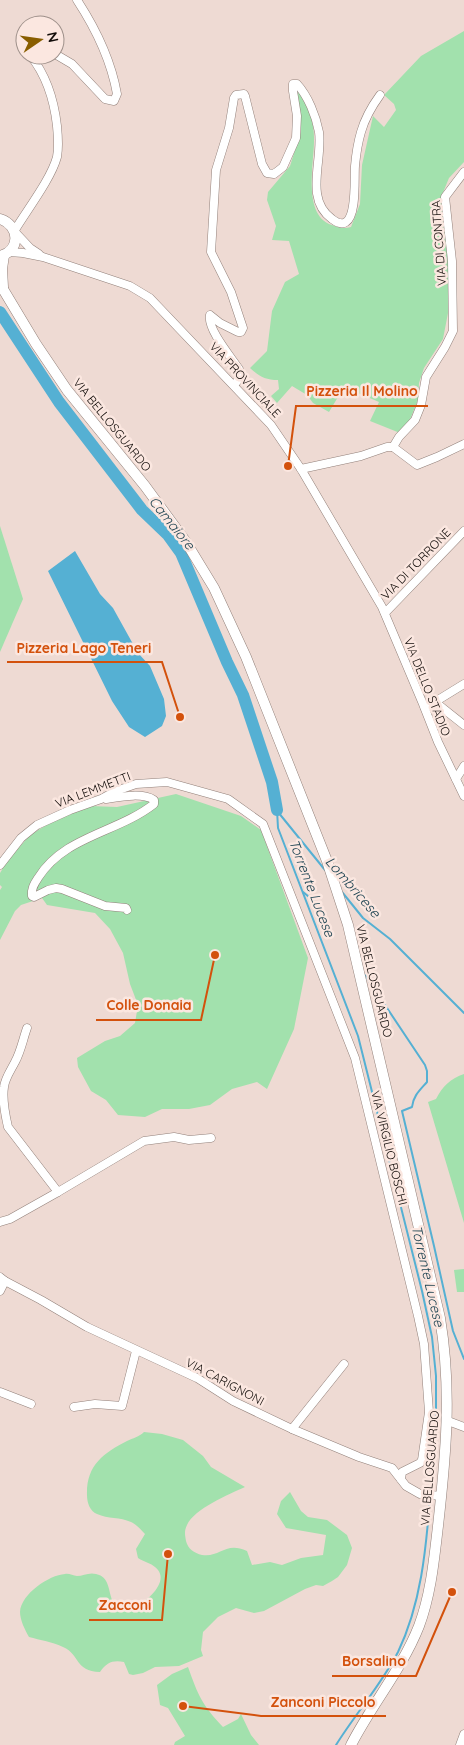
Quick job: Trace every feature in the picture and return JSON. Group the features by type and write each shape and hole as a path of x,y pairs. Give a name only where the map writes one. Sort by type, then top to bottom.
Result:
{"main road":[{"name":"VIA PROVINCIALE","path":"0,220 8,222 15,231"},
{"path":"1,286 5,255 15,243 15,231"},
{"name":"VIA BELLOSGUARDO","path":"1,286 56,374 145,486 186,542 214,588 246,657 327,861 348,925 440,1318 446,1350 448,1421 432,1578 419,1626 405,1656 351,1745"}],"street":[{"path":"65,60 72,64 105,99 114,101 117,94 107,58 92,22 77,0"},
{"path":"15,231 51,171 59,144 53,99 44,76 37,65"},
{"path":"234,385 241,374 212,329 209,318 210,315 213,316 220,323 238,332 241,332 243,328 231,292 211,252 216,170 229,128 234,98 244,94 262,164 267,174 274,174 283,167 296,138 297,116 293,91 294,84 301,88 312,109 318,130 320,143 316,173 318,198 321,208 336,222 342,223 351,216 355,164 361,132 369,112 380,95"},
{"name":"VIA DI CONTRA","path":"393,447 415,420 426,377 445,347 452,331 452,261 445,197 464,172"},
{"name":"VIA PROVINCIALE","path":"15,231 30,248 43,257"},
{"name":"VIA PROVINCIALE","path":"5,255 43,257 130,286 150,298 271,425 301,469 385,613"},
{"path":"301,469 361,456 387,447 393,447 416,465 464,444"},
{"name":"VIA DI TORRONE","path":"385,613 464,531"},
{"name":"VIA DELLO STADIO","path":"385,613 438,742 463,791"},
{"path":"425,708 464,684"},
{"path":"435,702 464,725"},
{"path":"456,779 464,766"},
{"name":"VIA LEMMETTI","path":"0,865 21,838 36,825 136,784 167,782 228,799 263,824"},
{"path":"101,799 134,796 151,798 154,800 154,804 133,818 76,843 67,849 43,870 34,884 32,896 34,897 56,888 67,890 105,906 126,908 127,910"},
{"name":"VIA VIRGILIO BOSCHI","path":"263,824 355,1058 418,1316 426,1360 428,1419 422,1460 420,1463 402,1472 401,1479"},
{"path":"27,1028 4,1087 3,1100 6,1118 8,1127 58,1192"},
{"path":"0,1222 10,1219 58,1192 144,1141 174,1137 188,1140 211,1138"},
{"path":"0,1291 2,1279"},
{"name":"VIA CARIGNONI","path":"2,1279 86,1327 197,1378 234,1400 292,1429 359,1458 392,1468 406,1486 420,1494 441,1496"},
{"path":"74,1407 95,1404 122,1406 136,1351"},
{"path":"292,1429 344,1364"},
{"path":"0,1392 31,1404"},
{"path":"448,1421 464,1427"},
{"path":"460,1745 464,1734"}],"green space":[{"path":"464,31 464,162 449,178 442,195 443,226 449,254 448,313 443,339 424,368 419,383 418,400 409,422 400,433 370,421 379,402 344,387 329,412 313,403 307,395 292,386 277,403 271,396 279,389 278,380 262,377 250,368 267,351 272,311 285,282 299,274 289,241 272,240 276,226 267,200 268,192 290,166 301,131 296,91 301,95 307,106 313,125 312,186 316,210 322,219 332,225 342,228 351,227 360,204 362,165 373,116 384,127 396,110 394,104 384,95 421,56"},
{"path":"0,526 23,599 0,652"},
{"path":"176,794 241,816 261,830 308,958 294,1029 267,1089 257,1082 232,1089 210,1105 189,1109 162,1109 145,1117 118,1115 106,1100 91,1091 78,1067 77,1058 105,1041 120,1036 135,1023 138,1005 130,984 123,953 110,929 95,913 47,905 42,898 21,905 15,911 0,940 0,890 2,887 0,885 0,873 8,860 30,835 50,823 90,806 117,807"},
{"path":"464,1074 464,1223 428,1102 436,1099 444,1087"},
{"path":"464,1269 464,1292 457,1292 454,1270"},
{"path":"144,1432 162,1434 183,1440 203,1456 211,1467 245,1487 204,1508 191,1519 186,1527 185,1535 188,1546 194,1552 208,1555 239,1548 247,1551 252,1565 270,1562 282,1565 301,1558 323,1555 326,1535 286,1528 277,1514 281,1501 290,1492 301,1511 308,1517 327,1520 347,1535 352,1548 347,1565 338,1577 323,1586 316,1585 305,1589 264,1611 254,1613 236,1608 218,1617 203,1632 201,1650 203,1656 179,1666 155,1667 143,1673 133,1675 129,1674 124,1662 120,1661 108,1664 100,1672 92,1671 82,1666 69,1650 51,1642 29,1637 24,1628 20,1612 30,1592 51,1578 65,1574 77,1576 93,1574 101,1576 108,1585 113,1602 121,1611 136,1607 155,1591 160,1580 158,1570 138,1558 136,1549 145,1534 131,1522 95,1513 89,1506 87,1498 89,1476 98,1462 110,1450"},
{"path":"188,1667 201,1699 223,1727 238,1719 241,1714 251,1735 259,1745 174,1745 175,1742 185,1736 168,1708 160,1705 157,1685 172,1674"}],"water":[{"path":"75,551 100,594 113,608 138,653 150,666 164,699 166,716 162,726 145,737 129,727 112,701 48,571"}],"waterway":[{"name":"Camaiore","path":"0,312 59,402 142,510 168,535 181,553 243,695 272,782 277,810"},
{"name":"Torrente Lucese","path":"277,810 278,828 358,1036 422,1291 432,1337 436,1376 436,1427 431,1493"},
{"name":"Lombricese","path":"278,812 325,870"},
{"name":"Torrente Lucese","path":"303,892 314,901"},
{"name":"Lombricese","path":"342,892 363,918 390,939 464,1013"},
{"path":"365,975 425,1065 427,1071 427,1082 415,1096 412,1107 402,1111 453,1331 464,1359"},
{"name":"Torrente Lucese","path":"336,1745 384,1676 406,1634 421,1576 430,1498"}],"place":[{"name":"Pizzeria Il Molino","path":"288,466"},
{"name":"Pizzeria Lago Teneri","path":"180,717"},
{"name":"Colle Donaia","path":"215,955"},
{"name":"Zacconi","path":"168,1554"},
{"name":"Borsalino","path":"452,1592"},
{"name":"Zanconi Piccolo","path":"183,1706"}]}
